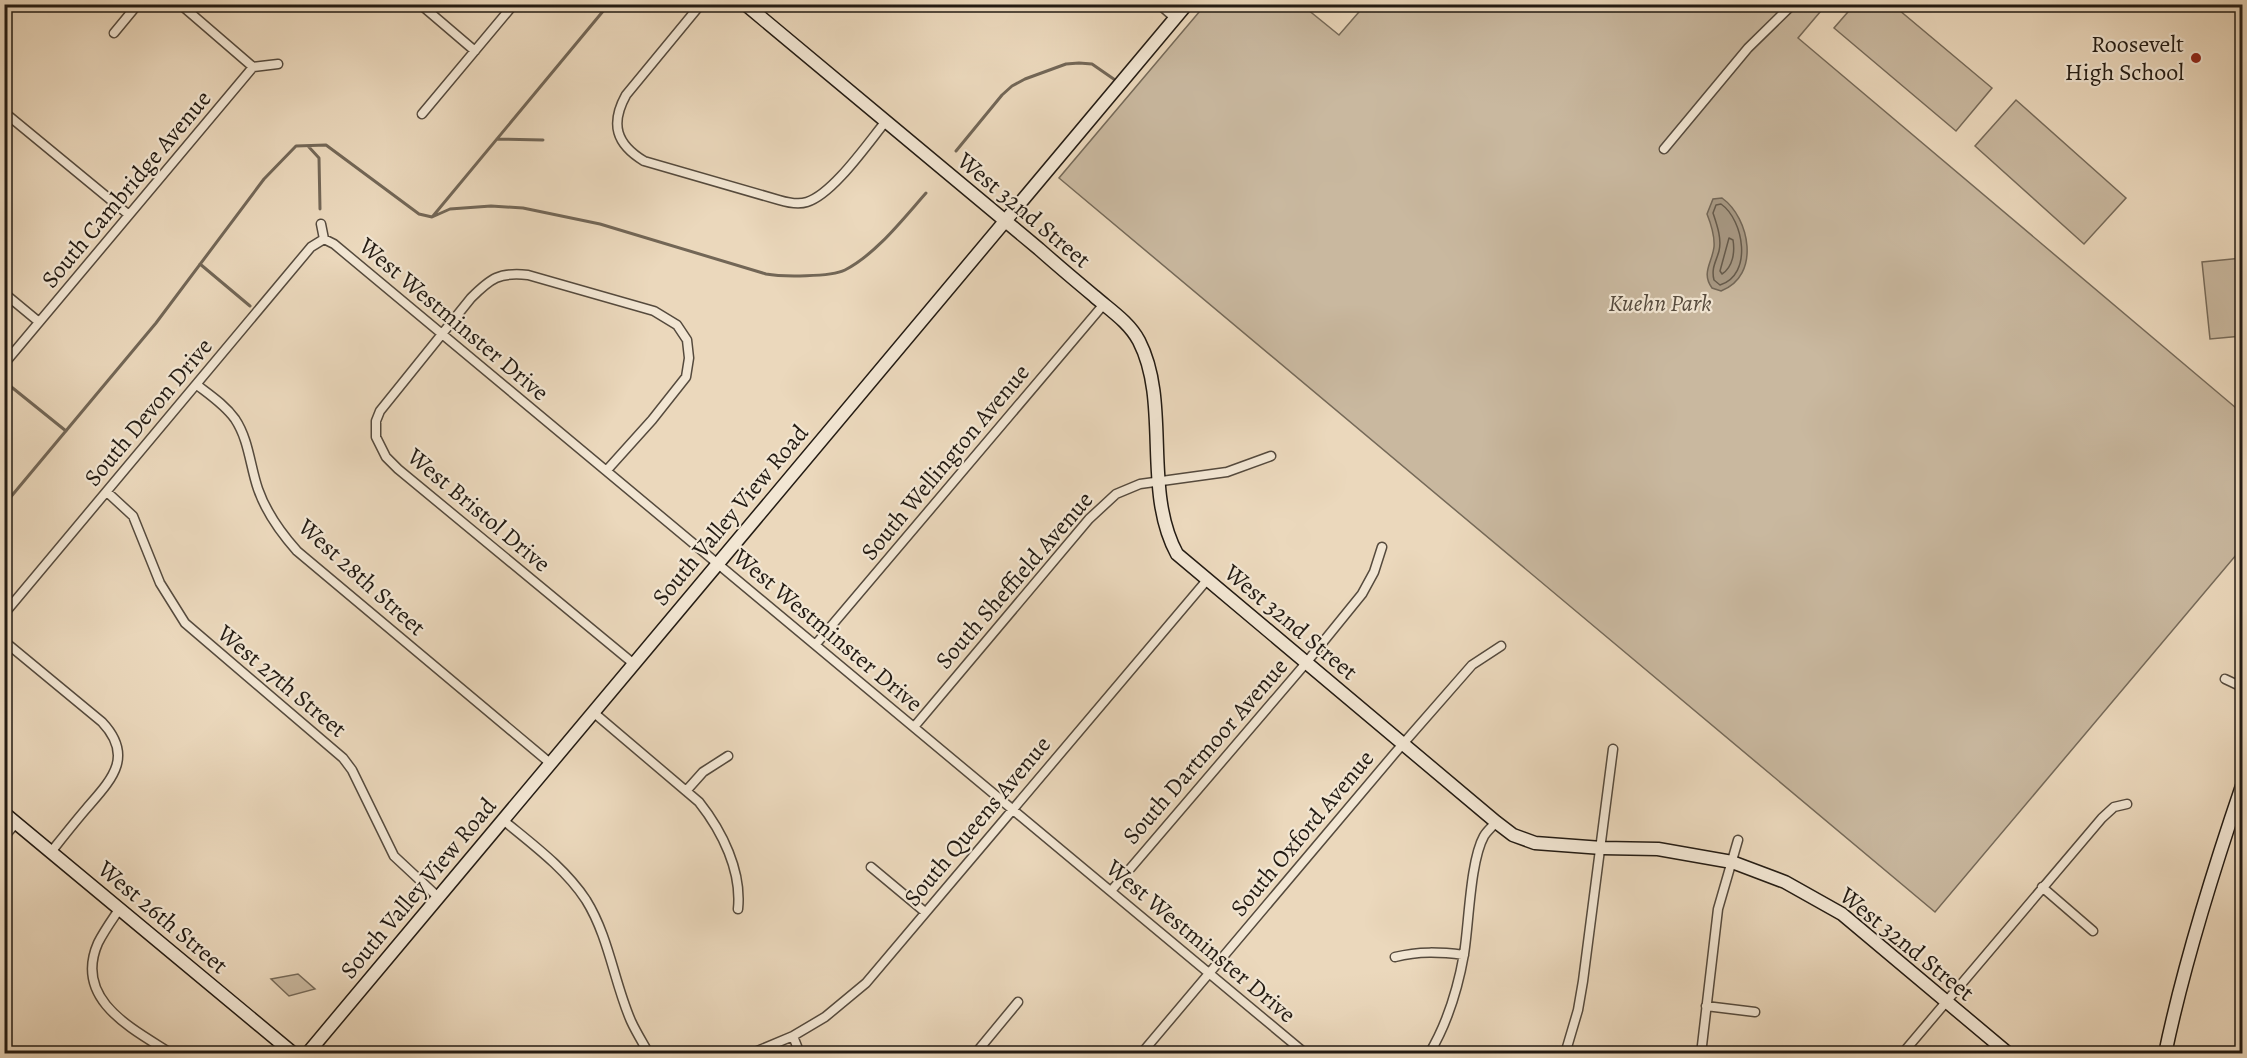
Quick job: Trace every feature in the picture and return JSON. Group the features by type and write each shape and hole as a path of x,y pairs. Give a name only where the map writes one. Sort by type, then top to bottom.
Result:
{"street":[{"path":"114,33 138,4"},
{"path":"180,4 253,67 278,64"},
{"path":"420,4 475,51"},
{"path":"422,114 514,4"},
{"path":"701,4 620,105 616,124 618,134 623,143 636,156 644,161 779,200 799,203 817,197 830,188 886,122"},
{"name":"West 32nd Street","path":"745,4 1005,220 1131,329 1144,353 1152,381 1159,480 1169,538 1177,554 1496,822 1513,835 1535,843 1658,849 1732,862 1785,882 1842,914 2009,1053"},
{"path":"1159,4 1175,18"},
{"name":"South Valley View Road","path":"307,1053 1187,4"},
{"path":"1664,149 1748,48 1793,4"},
{"name":"South Cambridge Avenue","path":"4,364 253,67"},
{"path":"4,112 129,215"},
{"path":"321,224 324,239"},
{"name":"West Westminster Drive","path":"324,239 334,244 441,335 607,470 1306,1053"},
{"name":"South Devon Drive","path":"4,614 311,247 324,239"},
{"name":"West Bristol Drive","path":"607,470 652,420 686,377 689,368 687,340 677,325 654,311 528,275 508,273 486,283 471,298 380,411 375,430 386,457 398,469 634,664"},
{"path":"4,293 39,322"},
{"name":"South Wellington Avenue","path":"816,644 1104,304"},
{"name":"West 28th Street","path":"197,385 225,407 237,422 268,511 297,551 550,763"},
{"name":"South Sheffield Avenue","path":"914,728 1097,510 1116,494 1140,484 1159,480 1227,472 1271,456"},
{"name":"West 27th Street","path":"107,492 133,516 160,582 185,623 343,758 352,770 394,856 438,897"},
{"name":"South Dartmoor Avenue","path":"1111,891 1362,594 1374,572 1382,547"},
{"name":"South Queens Avenue","path":"750,1053 793,1036 825,1017 866,983 1207,580"},
{"path":"4,641 102,722 113,736 118,749 118,763 110,781 51,852"},
{"name":"South Oxford Avenue","path":"1141,1053 1472,665 1501,646"},
{"path":"2224,680 2242,687"},
{"path":"593,712 686,791 708,814 725,846 738,884 738,909"},
{"path":"1566,1053 1578,1010 1602,848 1613,749"},
{"path":"686,791 703,772 728,756"},
{"path":"2165,1053 2214,866 2242,786"},
{"path":"1902,1053 2102,818 2114,807 2127,804"},
{"name":"West 26th Street","path":"4,813 294,1053"},
{"path":"503,820 546,856 586,900 605,940 631,1021 649,1053"},
{"path":"1429,1053 1442,1030 1452,1002 1464,955 1477,855 1484,837 1496,822"},
{"path":"4,837 16,823"},
{"path":"1701,1053 1718,909 1738,840"},
{"path":"871,867 925,912"},
{"path":"2042,887 2093,931"},
{"path":"120,908 97,945 93,969 96,989 102,1000 118,1018 172,1053"},
{"path":"1395,957 1417,952 1464,955"},
{"path":"975,1053 1018,1002"},
{"path":"1706,1006 1755,1012"},
{"path":"793,1036 800,1053"}],"green space":[{"name":"Kuehn Park","path":"1205,5 1302,5 1339,35 1365,5 1826,5 1798,38 2242,413 2242,548 1935,912 1059,178"},
{"path":"1854,5 1893,5 1992,88 1956,131 1834,28"},
{"path":"2016,100 2126,198 2084,244 1975,146"},
{"path":"2242,258 2242,336 2210,339 2202,262"},
{"path":"298,974 315,989 289,996 271,979"}],"water":[{"path":"1722,198 1732,207 1739,219 1745,232 1747,246 1742,273 1734,284 1721,291 1712,288 1707,278 1714,243 1707,214 1713,199"}],"waterway":[{"path":"433,216 609,4"},
{"path":"956,151 1002,95 1025,79 1066,64 1079,63 1092,64 1118,82"},
{"path":"497,139 543,140"},
{"path":"4,505 156,323 264,179 296,146 326,145 419,214 432,217 450,209 491,206 523,208 600,224 773,275 818,275 845,270 868,255 926,193"},
{"path":"308,146 319,158 320,209"},
{"path":"200,264 250,306"},
{"path":"4,381 66,431"}],"place":[{"name":"Roosevelt High School","path":"2196,58"}]}
